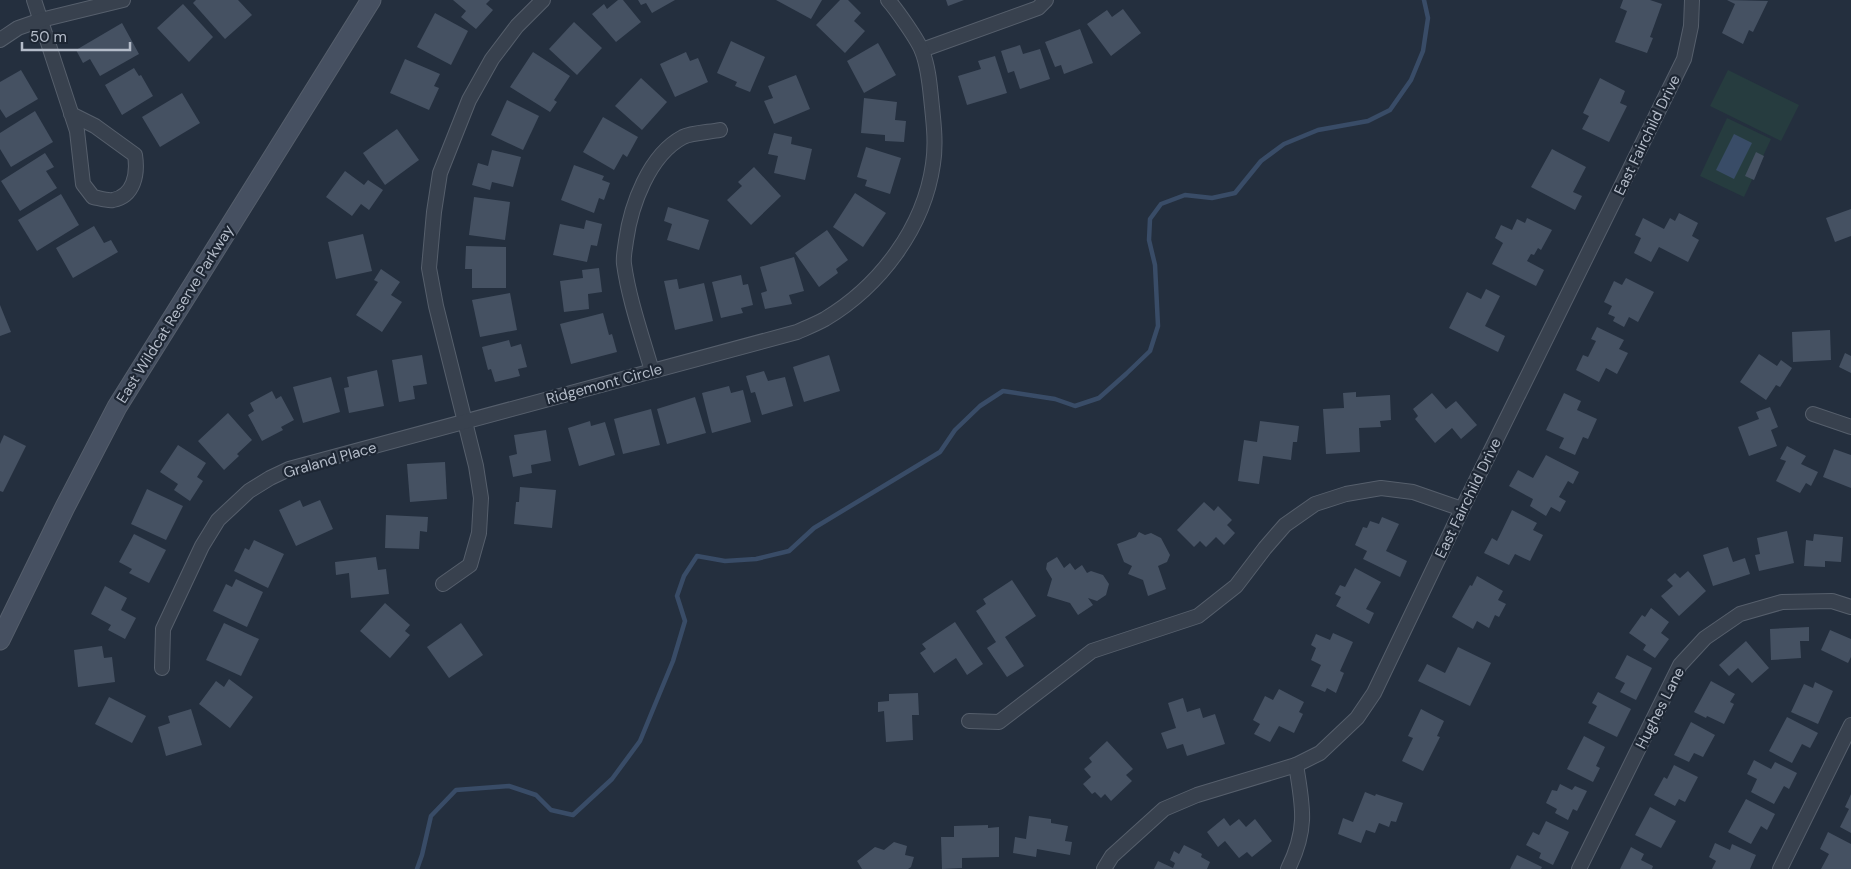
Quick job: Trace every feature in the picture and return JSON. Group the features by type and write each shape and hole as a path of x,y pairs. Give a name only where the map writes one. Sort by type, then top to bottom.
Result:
{"main road":[{"name":"East Wildcat Reserve Parkway","path":"0,640 117,408 370,0"}],"street":[{"path":"34,0 41,20 71,114 77,131 83,184 93,197 111,201 124,196 132,186 137,169 135,155 95,126 71,114"},
{"path":"0,40 18,28 41,20 123,0"},
{"path":"443,584 470,565 479,533 481,498 466,422 436,306 429,268 440,173 469,100 492,59 517,26 543,0"},
{"name":"Ridgemont Circle","path":"466,422 797,332 825,319 875,279 897,252 912,227 925,194 933,164 934,128 930,86 922,50 888,0"},
{"path":"922,50 1038,8 1046,0"},
{"name":"East Fairchild Drive","path":"1104,869 1112,856 1164,809 1197,795 1296,765 1320,752 1357,718 1369,699 1684,59 1691,26 1692,0"},
{"path":"652,371 624,262 628,228 647,175 665,151 684,136 720,130"},
{"path":"1813,414 1851,427"},
{"name":"Graland Place","path":"162,668 164,629 202,546 218,520 249,491 289,469 466,422"},
{"path":"969,722 999,722 1092,650 1198,616 1236,586 1285,525 1315,504 1346,494 1381,488 1413,492 1462,509"},
{"name":"Hughes Lane","path":"1579,869 1680,665 1705,638 1740,614 1782,602 1832,601 1851,607"},
{"path":"1780,869 1851,725"},
{"path":"1288,869 1301,835 1303,810 1296,765"}],"green space":[{"path":"1728,70 1799,105 1781,141 1710,106"},
{"path":"1727,118 1771,139 1744,197 1700,176"}],"water":[{"path":"1734,134 1752,143 1734,179 1716,170"}],"building":[{"path":"196,0 238,0 252,15 225,39 193,3"},
{"path":"453,0 490,0 486,4 493,10 476,29 461,17 466,11"},
{"path":"618,0 623,0 641,22 616,42 592,14 604,4 607,9"},
{"path":"638,0 675,0 652,13 646,3 641,5"},
{"path":"776,0 822,0 811,19"},
{"path":"840,0 848,0 861,13 854,21 865,31 845,53 816,25"},
{"path":"946,0 964,0 948,6"},
{"path":"1623,0 1650,0 1662,4 1650,37 1653,38 1647,53 1615,42 1627,11 1620,8"},
{"path":"1727,0 1768,1 1753,32 1749,30 1743,44 1722,33 1735,4"},
{"path":"183,4 213,37 189,62 157,28"},
{"path":"1123,9 1141,33 1111,56 1087,24 1107,10 1112,17"},
{"path":"435,13 468,31 451,65 417,47"},
{"path":"574,22 602,48 577,75 549,49"},
{"path":"122,23 139,54 100,76 90,59 83,63 76,50"},
{"path":"1080,29 1093,63 1064,74 1061,65 1055,67 1045,42"},
{"path":"731,41 765,57 750,92 735,86 737,82 717,73"},
{"path":"878,43 896,75 864,93 847,61"},
{"path":"1020,45 1023,54 1040,49 1050,79 1020,89 1014,71 1008,73 1001,51"},
{"path":"533,52 570,76 554,100 557,102 550,112 510,87"},
{"path":"686,52 690,61 698,58 708,82 675,97 660,64"},
{"path":"995,56 1007,93 967,105 958,76 981,69 978,61"},
{"path":"405,59 440,74 434,86 439,88 429,110 390,93"},
{"path":"134,68 139,76 141,75 153,96 122,115 105,85"},
{"path":"21,70 38,99 6,118 0,109 0,82"},
{"path":"796,75 810,109 774,124 764,101 773,98 768,86"},
{"path":"641,78 667,102 642,130 615,106"},
{"path":"1600,78 1625,91 1620,103 1627,106 1609,142 1582,129 1589,116 1583,113"},
{"path":"182,93 200,123 160,147 142,117"},
{"path":"864,98 897,102 895,120 906,121 904,142 885,141 885,135 861,133"},
{"path":"507,100 539,116 523,150 491,135"},
{"path":"35,111 53,142 11,167 0,149 0,133"},
{"path":"603,117 638,137 627,157 623,154 614,170 583,152"},
{"path":"397,129 419,160 385,185 363,153"},
{"path":"774,133 792,137 791,144 812,149 805,180 774,173 778,156 768,154"},
{"path":"866,147 901,158 890,194 865,186 867,180 857,177"},
{"path":"1552,149 1586,167 1573,192 1582,196 1575,210 1531,187"},
{"path":"492,150 521,157 513,187 492,182 490,190 472,185 478,163 488,166"},
{"path":"1756,152 1764,156 1754,180 1745,176"},
{"path":"45,153 54,167 46,171 57,188 20,211 1,181"},
{"path":"574,165 604,176 602,180 610,183 604,200 599,198 594,213 561,200"},
{"path":"754,167 781,196 751,225 727,200 742,186 738,182"},
{"path":"345,171 364,185 368,180 383,190 369,210 361,204 352,216 326,197"},
{"path":"855,193 886,213 863,247 833,227"},
{"path":"61,194 79,225 37,251 18,220"},
{"path":"474,197 510,202 505,240 469,235"},
{"path":"668,207 709,220 699,250 667,240 672,224 664,221"},
{"path":"1851,209 1851,236 1835,242 1826,218"},
{"path":"1679,213 1698,223 1692,236 1699,240 1688,262 1659,247 1651,262 1634,253 1641,238 1635,235 1643,218 1664,229 1670,218 1675,221"},
{"path":"1527,218 1552,230 1541,250 1538,248 1527,261 1544,270 1536,286 1492,264 1503,243 1495,238 1501,225 1512,230 1517,219 1525,223"},
{"path":"586,220 602,224 597,246 591,245 587,262 553,255 560,224 584,229"},
{"path":"94,226 104,243 111,240 118,252 73,278 56,248"},
{"path":"827,230 848,260 836,269 838,273 819,287 795,253"},
{"path":"363,234 372,271 336,279 328,242"},
{"path":"466,246 506,247 506,288 472,288 472,269 465,269"},
{"path":"794,257 804,291 789,295 792,304 765,309 761,293 767,291 760,267"},
{"path":"599,268 602,292 588,294 589,309 564,312 560,281 583,278 582,270"},
{"path":"381,269 400,282 391,295 402,302 382,332 356,315 378,282 374,280"},
{"path":"741,275 743,285 748,284 753,305 741,308 743,313 721,318 712,282"},
{"path":"1626,278 1654,292 1638,322 1629,317 1624,327 1613,321 1615,317 1608,314 1612,306 1604,302 1614,281 1622,285"},
{"path":"677,279 679,289 704,283 713,321 675,330 664,281"},
{"path":"1486,289 1500,296 1485,326 1505,336 1498,352 1449,328 1467,292 1481,299"},
{"path":"510,293 517,330 480,337 472,300"},
{"path":"0,305 11,332 0,336"},
{"path":"603,313 609,335 612,334 617,352 571,364 560,324"},
{"path":"1597,327 1624,340 1619,349 1628,353 1617,374 1606,368 1599,382 1576,370 1583,355 1588,357 1596,341 1591,339"},
{"path":"1830,330 1831,360 1793,362 1792,332"},
{"path":"509,340 511,347 521,344 527,367 518,369 520,376 495,382 491,369 488,370 482,347"},
{"path":"1845,353 1851,356 1851,373 1839,367"},
{"path":"1759,354 1777,366 1781,360 1792,368 1780,387 1776,385 1766,400 1740,382"},
{"path":"422,355 427,384 413,386 415,399 399,402 392,360"},
{"path":"829,355 840,391 804,402 793,367"},
{"path":"377,370 384,406 349,413 344,388 349,387 347,377"},
{"path":"764,371 768,381 785,377 793,406 762,415 755,392 751,393 746,376"},
{"path":"331,377 340,412 303,423 293,387"},
{"path":"729,386 731,393 743,390 751,422 712,433 702,393"},
{"path":"272,391 276,399 281,396 294,420 281,427 283,430 262,441 248,415 254,411 250,403"},
{"path":"1356,392 1356,397 1390,395 1391,420 1380,421 1381,427 1359,428 1360,452 1326,454 1323,409 1344,408 1343,393"},
{"path":"1432,393 1446,409 1456,401 1477,425 1461,439 1452,428 1435,443 1415,419 1418,416 1413,409"},
{"path":"1564,393 1581,401 1577,410 1597,419 1588,439 1583,437 1575,455 1559,448 1564,438 1546,430"},
{"path":"695,397 706,433 667,444 657,409"},
{"path":"1770,407 1778,427 1771,430 1777,446 1749,456 1738,427 1759,419 1756,412"},
{"path":"651,409 660,445 623,454 614,419"},
{"path":"228,413 252,440 224,470 198,441"},
{"path":"590,421 591,426 605,422 615,455 579,466 568,428"},
{"path":"1260,421 1299,426 1297,442 1293,442 1291,460 1263,456 1259,484 1238,481 1244,440 1257,442"},
{"path":"546,430 551,461 531,465 532,473 513,477 509,456 517,454 514,435"},
{"path":"4,435 26,446 3,492 0,491 0,444"},
{"path":"178,445 206,463 197,477 203,481 190,501 174,490 178,484 160,472"},
{"path":"1787,446 1806,456 1801,464 1818,472 1811,486 1806,483 1800,493 1776,481 1786,461 1780,459"},
{"path":"1834,449 1851,455 1851,488 1823,477"},
{"path":"1546,455 1579,472 1573,484 1568,481 1559,497 1566,501 1560,512 1551,507 1546,516 1530,506 1533,499 1509,486 1518,470 1533,478"},
{"path":"445,462 447,499 410,502 407,464"},
{"path":"520,487 556,490 552,528 514,524 516,502 519,502"},
{"path":"147,489 183,506 166,540 131,524"},
{"path":"300,500 303,507 320,500 333,529 296,546 279,510"},
{"path":"1204,502 1214,511 1218,506 1232,520 1227,525 1235,533 1224,545 1216,537 1206,547 1200,541 1194,547 1177,530"},
{"path":"1512,510 1537,523 1533,530 1543,535 1530,561 1515,554 1509,565 1484,553 1492,538 1497,541"},
{"path":"386,515 428,517 427,532 420,531 419,549 385,548"},
{"path":"1382,517 1399,524 1386,551 1407,561 1400,577 1363,559 1367,551 1355,545 1363,527 1367,528 1370,521 1379,524"},
{"path":"1787,531 1794,563 1759,571 1755,555 1760,554 1757,538"},
{"path":"1139,532 1145,535 1151,533 1161,538 1170,555 1167,562 1158,566 1166,589 1148,596 1143,580 1128,574 1132,566 1124,562 1117,544 1136,537"},
{"path":"134,534 166,550 149,583 129,573 132,569 119,562"},
{"path":"1814,534 1843,537 1841,562 1825,561 1825,567 1804,566 1806,540 1813,541"},
{"path":"254,540 284,554 268,588 234,571 245,548 249,550"},
{"path":"1728,547 1733,562 1745,558 1750,574 1713,586 1703,555"},
{"path":"376,557 378,570 386,569 389,594 351,598 349,573 336,575 335,562"},
{"path":"1057,557 1064,568 1070,563 1075,570 1082,565 1087,573 1091,571 1103,575 1109,584 1106,595 1097,601 1088,598 1093,605 1078,615 1070,603 1047,596 1052,579 1046,569 1047,563"},
{"path":"1355,568 1381,582 1366,609 1374,613 1369,624 1336,606 1341,597 1335,594 1340,585 1345,587"},
{"path":"1688,571 1706,591 1679,616 1661,596 1673,586 1667,580 1675,573 1680,578"},
{"path":"1477,576 1503,591 1498,600 1506,604 1499,617 1495,615 1489,628 1477,621 1473,629 1452,617"},
{"path":"236,579 263,592 247,627 213,611 226,584 232,587"},
{"path":"1012,580 1036,616 1005,637 1024,666 1007,677 987,648 996,642 976,611 986,604 983,599"},
{"path":"105,586 127,598 121,610 136,618 125,639 108,630 111,625 91,614"},
{"path":"385,603 410,625 405,631 410,635 390,658 360,631"},
{"path":"1651,608 1669,622 1661,633 1669,639 1655,658 1643,650 1646,645 1629,633 1642,615 1645,617"},
{"path":"955,622 983,664 967,675 956,658 934,673 920,653 926,649 922,644"},
{"path":"224,623 259,639 241,676 206,660"},
{"path":"461,623 483,655 449,678 427,647"},
{"path":"1809,627 1809,641 1800,641 1801,658 1771,660 1770,629"},
{"path":"1830,630 1851,639 1851,657 1848,663 1821,650"},
{"path":"1333,633 1353,642 1340,671 1344,673 1336,693 1327,688 1325,692 1311,686 1321,665 1311,660 1316,648 1311,645 1316,634 1330,640"},
{"path":"1746,641 1769,668 1752,683 1738,668 1729,676 1719,665"},
{"path":"102,646 104,658 112,657 115,682 78,687 74,650"},
{"path":"1458,647 1491,663 1470,706 1418,681 1427,664 1445,673"},
{"path":"1627,655 1652,668 1636,700 1620,692 1625,683 1615,678"},
{"path":"229,679 253,697 230,728 199,704 216,681 224,687"},
{"path":"1711,681 1735,694 1730,702 1734,704 1724,724 1694,712"},
{"path":"1815,682 1833,691 1818,724 1791,712 1804,684 1813,688"},
{"path":"1279,689 1304,702 1299,712 1303,714 1294,733 1279,726 1270,742 1254,734 1260,724 1253,720 1265,696 1273,700"},
{"path":"1598,692 1631,709 1617,737 1588,723 1597,706 1592,703"},
{"path":"918,693 919,715 912,715 913,740 886,742 884,711 878,712 878,702 889,701 889,694"},
{"path":"109,697 146,716 132,743 95,724"},
{"path":"1183,698 1187,712 1200,708 1203,718 1215,714 1225,744 1187,756 1183,744 1167,749 1161,733 1176,728 1168,703"},
{"path":"191,709 202,745 166,756 158,727 170,723 168,716"},
{"path":"1421,709 1444,721 1437,736 1440,737 1423,771 1402,761 1413,738 1408,736"},
{"path":"1787,717 1818,733 1810,748 1802,744 1792,763 1769,751"},
{"path":"1691,722 1715,735 1703,757 1694,753 1689,762 1674,755"},
{"path":"1584,736 1605,747 1596,766 1600,768 1593,782 1567,769"},
{"path":"1107,741 1133,769 1126,775 1132,781 1111,801 1105,794 1101,798 1095,792 1092,794 1083,784 1091,777 1084,769 1092,762 1089,758"},
{"path":"1754,760 1771,769 1775,762 1797,773 1789,789 1784,786 1774,804 1751,792 1757,779 1747,774"},
{"path":"1674,765 1698,777 1685,802 1679,799 1675,806 1654,795 1664,777 1667,779"},
{"path":"1560,784 1572,790 1575,786 1587,791 1577,811 1573,809 1568,820 1555,813 1557,809 1546,803 1552,790 1557,791"},
{"path":"1365,792 1403,803 1396,822 1391,821 1389,827 1379,823 1375,833 1366,830 1361,843 1338,834 1343,818 1353,822"},
{"path":"1851,794 1851,833 1840,827 1849,809 1845,807"},
{"path":"1746,799 1775,814 1767,830 1761,826 1751,844 1728,832"},
{"path":"1650,807 1676,821 1661,848 1635,835"},
{"path":"1029,816 1051,819 1051,823 1068,826 1065,841 1072,842 1070,855 1037,849 1036,857 1013,853 1015,837 1026,839"},
{"path":"1224,818 1230,826 1239,819 1246,827 1255,819 1272,841 1252,857 1247,852 1239,858 1225,841 1218,847 1207,832"},
{"path":"1546,821 1569,832 1553,865 1539,858 1541,853 1526,845 1533,832 1539,835"},
{"path":"988,825 988,828 999,827 999,857 962,858 962,868 942,869 941,837 954,837 954,826"},
{"path":"1828,832 1851,844 1851,869 1821,869 1829,854 1820,849"},
{"path":"894,842 907,846 905,855 914,857 911,867 908,869 862,869 857,861 875,847 884,850"},
{"path":"1715,843 1730,850 1732,844 1756,855 1750,869 1712,869 1716,861 1709,857"},
{"path":"1184,845 1202,854 1201,857 1210,862 1207,869 1154,869 1158,861 1173,868 1175,863 1170,860 1174,851 1179,854"},
{"path":"1631,847 1644,854 1641,860 1653,866 1652,869 1620,869"},
{"path":"1517,855 1542,867 1541,869 1510,869"}],"waterway":[{"path":"417,869 431,816 456,790 509,786 536,795 551,810 573,815 612,779 640,741 673,661 685,621 677,596 684,576 697,556 725,561 756,559 789,551 814,528 940,452 955,430 980,406 1003,391 1055,399 1075,406 1099,398 1150,351 1158,326 1155,265 1149,240 1150,219 1161,204 1185,195 1212,198 1235,193 1261,161 1284,144 1318,130 1368,121 1390,110 1411,80 1423,51 1428,18 1424,0"}]}
